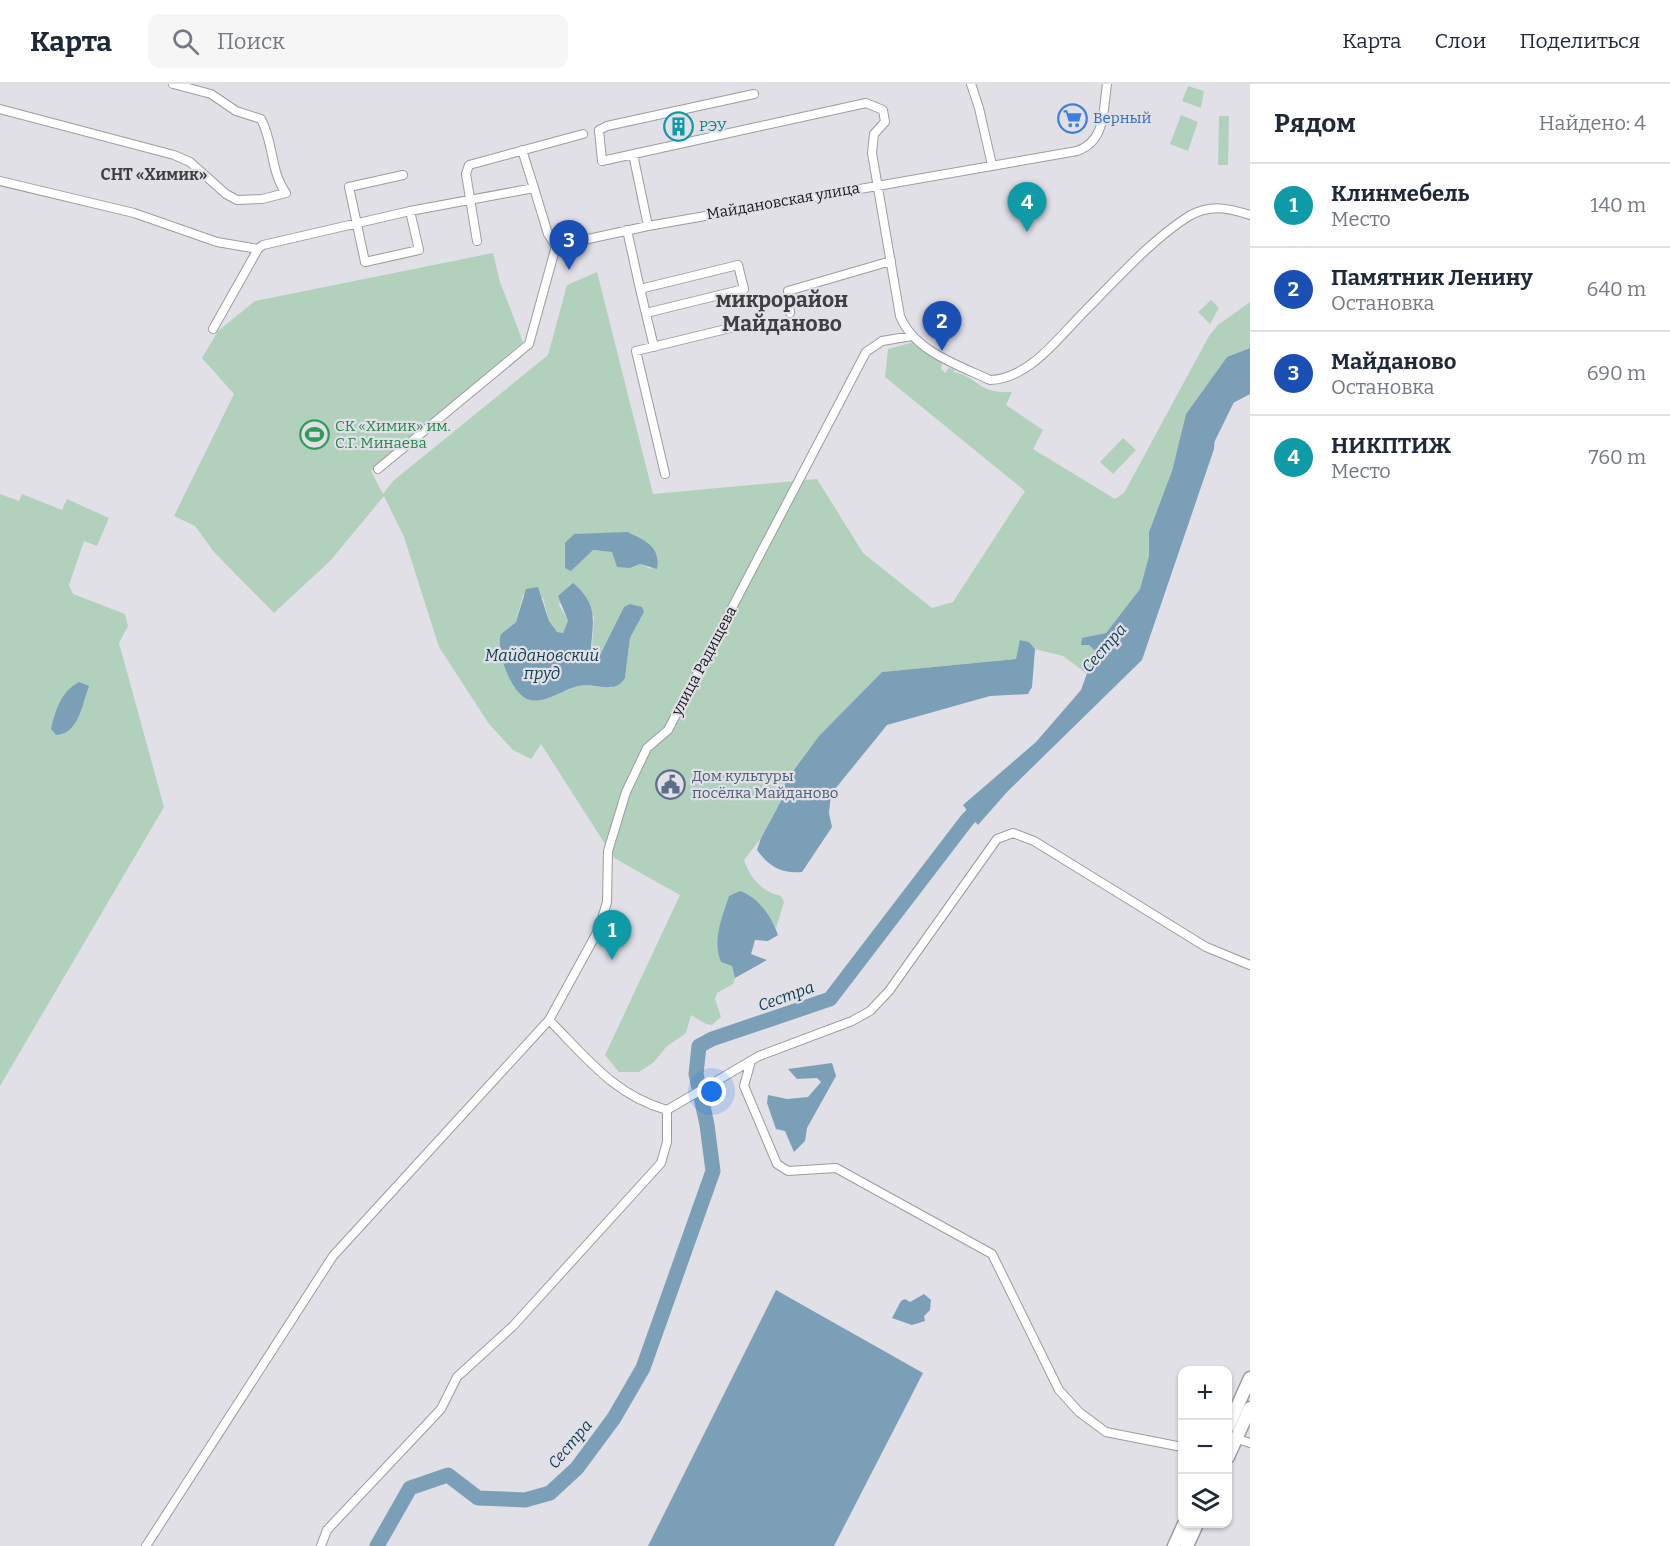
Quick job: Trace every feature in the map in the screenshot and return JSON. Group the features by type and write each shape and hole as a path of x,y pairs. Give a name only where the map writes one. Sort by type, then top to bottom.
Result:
{"highway":[{"path":"1230,1420 1250,1378"},
{"path":"1232,1437 1250,1408"},
{"path":"1174,1546 1182,1528"},
{"path":"1187,1546 1195,1528"}],"street":[{"path":"0,108 174,155 190,162 237,201 262,199 286,193 278,182 267,132 261,120 236,111 211,94 172,84"},
{"path":"971,84 992,165"},
{"path":"754,94 606,126 599,130 602,161 866,103 883,110 885,122 874,134 872,153 878,184 1077,151 1091,144 1100,132 1107,84"},
{"path":"477,241 466,174 469,165 583,134"},
{"path":"378,469 529,344 556,246 548,234 522,150"},
{"path":"633,154 648,226"},
{"path":"403,175 349,187 365,262 419,250 410,211"},
{"path":"0,181 134,213 217,242 258,249"},
{"name":"Майдановская улица","path":"556,246 627,230 878,184 900,316 912,336"},
{"path":"213,329 258,249 263,245 410,211 534,188"},
{"path":"912,336 956,364 990,380 1001,380 1040,356 1181,221 1199,211 1218,207 1250,215"},
{"path":"627,230 654,347"},
{"path":"790,313 788,291 891,261"},
{"path":"640,289 738,265 744,289 646,313"},
{"path":"665,474 636,351 759,321"},
{"name":"улица Радищева","path":"146,1546 333,1256 549,1020 599,929 607,902 608,851 626,792 647,748 668,730 867,352 882,341 912,336"},
{"path":"549,1020 614,1085 641,1103 667,1110 749,1063 852,1021 870,1011 888,991 997,839 1013,833 1034,841 1206,947 1250,964"},
{"path":"749,1063 744,1086 777,1164 788,1171 836,1168 992,1254 1054,1381 1078,1412 1106,1432 1178,1447"},
{"path":"321,1546 327,1530 441,1409 457,1377 513,1326 661,1163 667,1142 667,1110"},
{"path":"1232,1437 1250,1443"}],"green space":[{"path":"1188,86 1204,91 1201,108 1182,101"},
{"path":"1181,115 1198,122 1188,151 1170,144"},
{"path":"1219,116 1229,116 1228,165 1218,165"},
{"path":"493,253 500,282 523,342 371,471 383,494 393,481 548,355 567,285 597,272 653,494 817,479 863,553 932,608 953,602 1025,491 885,377 888,349 914,342 942,363 941,369 945,373 949,368 985,388 1012,392 1006,405 1043,430 1033,449 1115,499 1124,493 1209,336 1218,325 1250,302 1250,348 1227,357 1186,414 1172,471 1149,532 1149,556 1140,589 1106,633 1089,645 1095,651 1086,673 1063,656 1035,649 1029,642 1021,640 1016,659 882,672 819,736 785,782 781,801 761,838 744,860 758,883 768,891 781,896 784,902 776,928 760,904 732,966 735,978 733,984 717,993 715,999 721,1017 712,1025 691,1015 686,1033 666,1047 654,1062 639,1072 619,1072 605,1055 680,895 614,858 541,744 531,759 513,750 489,724 439,647 404,537 384,496 330,561 274,613 214,552 195,526 174,516 234,394 202,358 218,331 255,301","holes":["653,548 651,569 640,564 630,568 612,552 592,550","523,595 543,598 549,621 557,632 563,633 568,621 558,603 594,616 591,663 597,661 624,607 644,612 630,638 625,678 611,688 580,685 547,699 529,700 519,693 501,634 516,622"]},
{"path":"1211,300 1219,308 1210,324 1198,312"},
{"path":"1123,438 1136,450 1113,474 1100,462"},
{"path":"0,494 19,501 22,494 62,510 67,499 109,518 97,546 84,541 69,585 73,594 125,614 128,626 119,643 164,807 0,1086"}],"water":[{"path":"1250,348 1250,394 1216,412 1214,449 1142,660 1007,792 978,825 963,805 1036,742 1081,690 1095,651 1089,645 1081,645 1082,638 1106,633 1140,589 1149,556 1149,532 1172,471 1186,414 1227,357"},
{"path":"627,532 650,545 657,555 657,569 640,564 630,568 617,567 612,552 593,550 571,571 565,568 565,543 574,534"},
{"name":"Майдановский пруд","path":"573,583 583,592 592,611 591,663 597,661 624,607 630,604 642,607 644,612 630,638 625,678 615,686 584,685 543,700 530,700 517,691 506,672 500,651 501,634 516,622 526,589 538,587 549,621 557,632 563,633 568,621 558,596"},
{"path":"1020,640 1029,642 1035,649 1032,687 1028,694 990,696 887,725 831,794 829,813 832,827 802,872 788,872 776,868 757,850 781,801 785,782 819,736 882,672 1016,659"},
{"path":"79,682 89,686 75,724 64,733 56,735 51,729 57,708 68,691"},
{"path":"740,891 753,898 763,908 778,935 768,941 755,940 751,954 767,960 735,978 732,966 721,962 717,946 721,921 729,896"},
{"path":"832,1063 836,1076 807,1128 805,1141 794,1152 785,1131 776,1129 767,1103 768,1095 787,1099 808,1097 821,1082 817,1078 797,1079 788,1069"},
{"path":"776,1290 923,1373 834,1546 648,1546"},
{"path":"924,1294 931,1300 930,1310 924,1316 925,1321 912,1325 892,1318 901,1301 905,1299 910,1302"}],"waterway":[{"name":"Сестра","path":"1207,440 1237,379 1250,377"},
{"name":"Сестра","path":"377,1546 410,1488 448,1475 478,1498 525,1500 550,1493 577,1468 614,1418 643,1368 713,1171 707,1125 696,1074 699,1046 712,1039 830,999 967,820 985,802"}],"place":[{"name":"Верный","path":"1072,118"},
{"name":"РЭУ","path":"678,126"},
{"name":"НИКПТИЖ","path":"1027,232"},
{"name":"Майданово","path":"569,270"},
{"name":"Памятник Ленину","path":"942,351"},
{"name":"СК «Химик» им. С.Г. Минаева","path":"314,435"},
{"name":"Дом культуры посёлка Майданово","path":"671,785"},
{"name":"Клинмебель","path":"612,960"}],"district":[{"name":"СНТ «Химик»","path":"154,174"},
{"name":"микрорайон Майданово","path":"782,312"}]}
